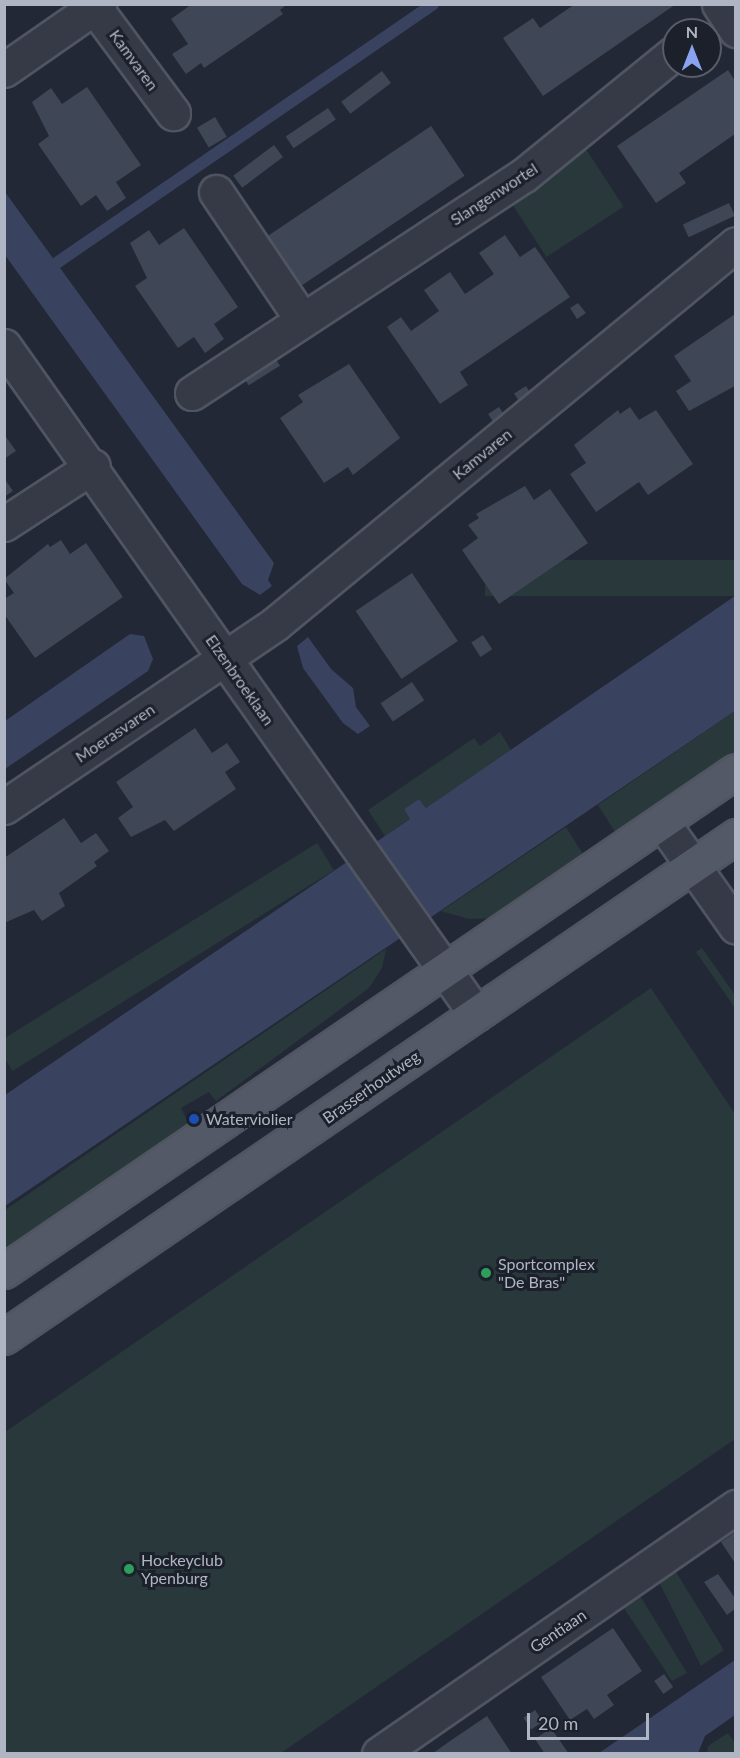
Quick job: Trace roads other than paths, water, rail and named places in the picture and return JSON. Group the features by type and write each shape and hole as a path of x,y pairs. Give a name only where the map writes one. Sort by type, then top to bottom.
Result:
{"main road":[{"path":"4,1271 446,971 735,771"},
{"name":"Brasserhoutweg","path":"4,1337 735,836"}],"street":[{"name":"Kamvaren","path":"4,70 97,6 173,113"},
{"name":"Slangenwortel","path":"192,393 301,318 524,176 662,63"},
{"path":"216,192 301,318"},
{"name":"Kamvaren","path":"225,659 275,624 735,244"},
{"name":"Elzenbroeklaan","path":"4,346 93,466 225,659 476,1014"},
{"path":"4,524 93,466"},
{"name":"Moerasvaren","path":"4,807 225,659"},
{"path":"662,822 735,927"},
{"name":"Gentiaan","path":"379,1754 735,1507"}],"water":[{"path":"5,192 274,563 268,580 272,586 260,595 242,584 5,255"},
{"path":"735,596 735,711 5,1206 5,1095 410,819 404,809 419,799 426,808"},
{"path":"130,634 144,636 153,659 148,671 5,769 5,721"},
{"path":"308,637 331,669 353,688 356,707 370,726 358,734 343,723 303,668 297,646"},
{"path":"735,1660 735,1715 705,1736 698,1753 599,1753"}],"waterway":[{"path":"58,262 433,4"}],"place":[{"name":"Waterviolier","path":"194,1119"},
{"name":"Sportcomplex \"De Bras\"","path":"486,1273"},
{"name":"Hockeyclub Ypenburg","path":"129,1569"}]}
